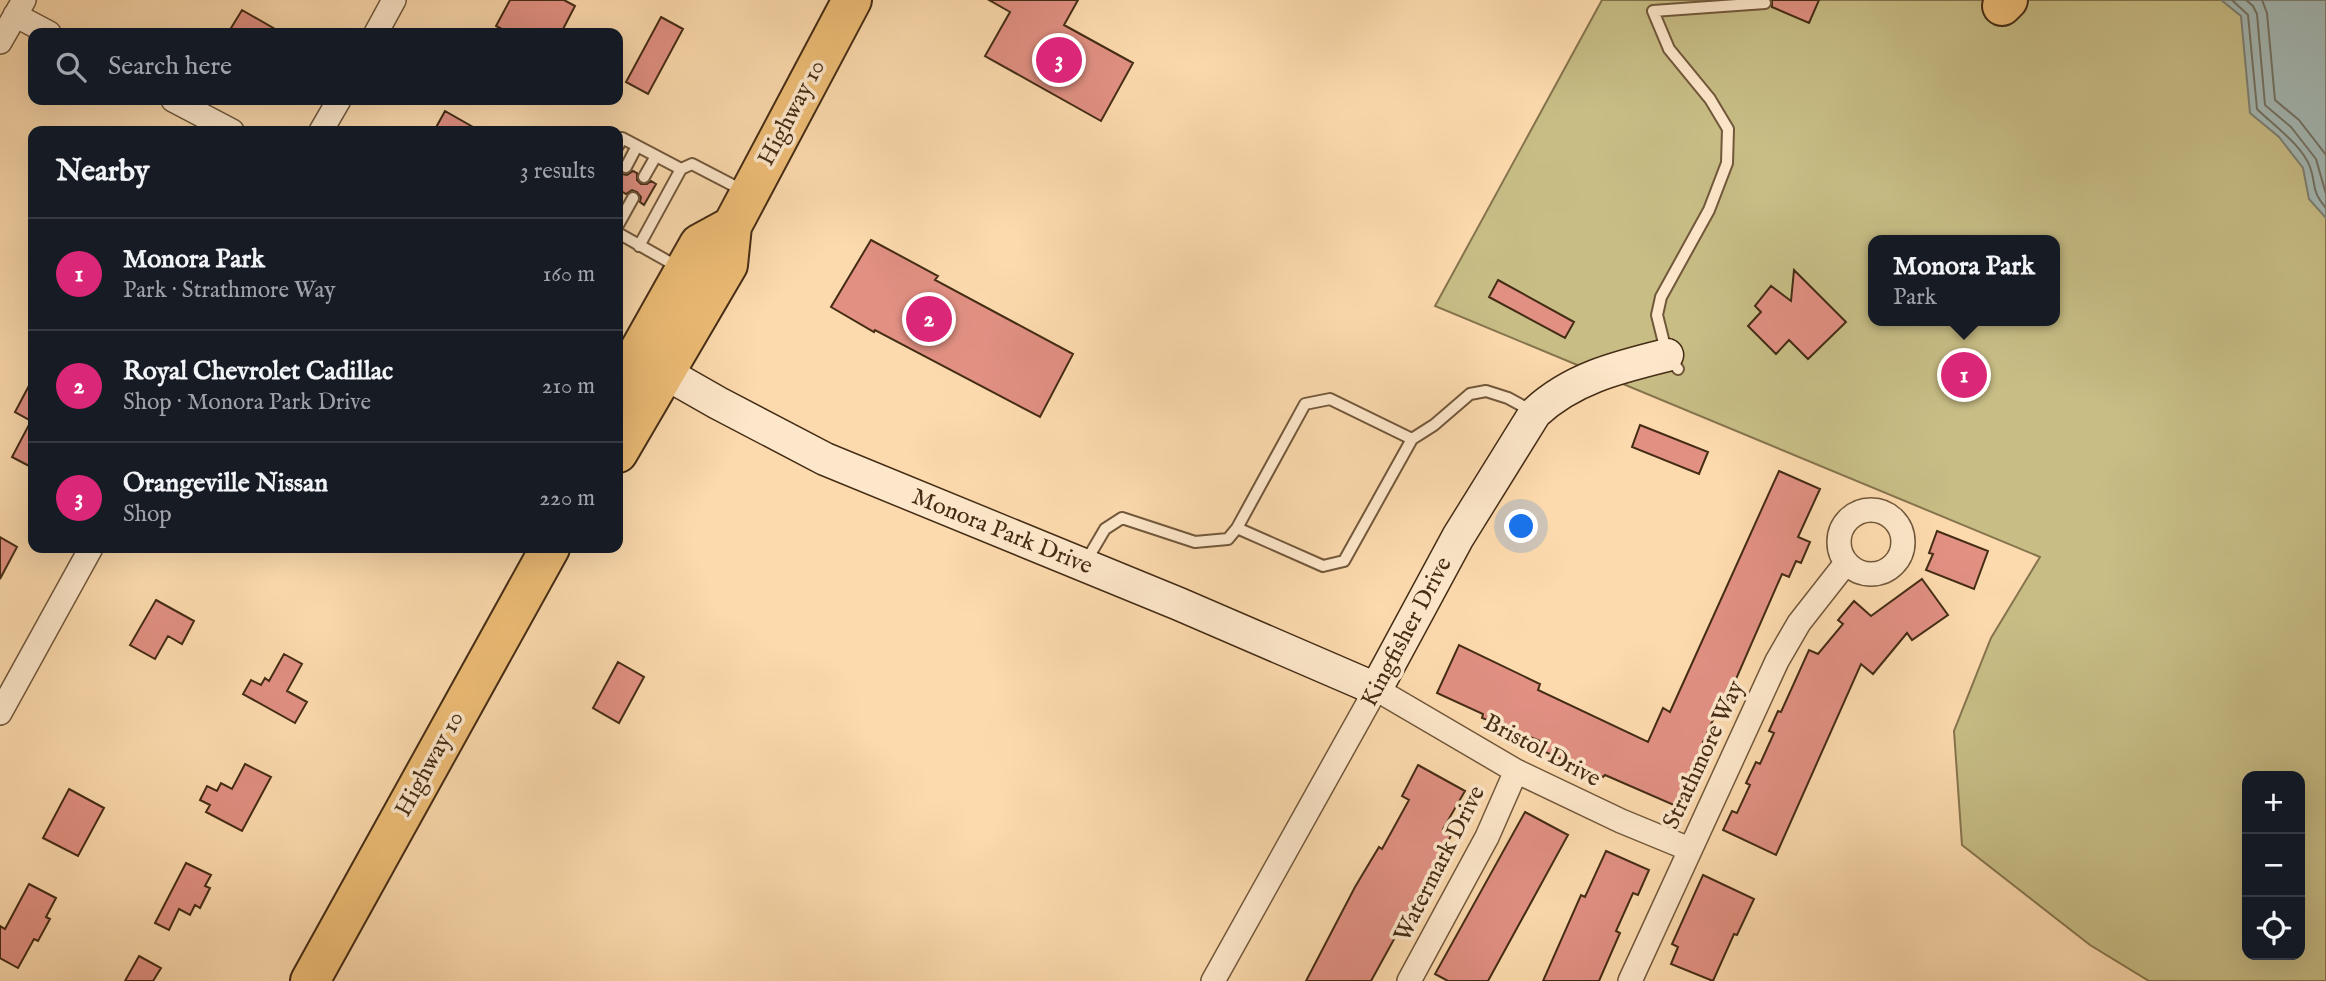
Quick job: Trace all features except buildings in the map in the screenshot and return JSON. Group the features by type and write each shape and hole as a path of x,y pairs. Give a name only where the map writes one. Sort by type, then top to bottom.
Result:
{"highway":[{"name":"Highway 10","path":"634,366 728,265 741,210 852,0"},
{"name":"Highway 10","path":"623,426 634,366 684,270 699,244 741,210"},
{"name":"Highway 10","path":"310,981 547,553"}],"street":[{"path":"379,28 394,0"},
{"path":"0,42 20,8 43,28"},
{"path":"183,105 222,126"},
{"path":"324,126 336,105"},
{"name":"Kingfisher Drive","path":"1213,981 1458,537 1535,413 1549,399 1602,372 1672,362"},
{"name":"Monora Park Drive","path":"634,366 825,459 1376,689"},
{"path":"0,713 88,553"},
{"name":"Strathmore Way","path":"1630,981 1777,661 1799,623 1846,564"},
{"name":"Bristol Drive","path":"1376,689 1516,771 1621,821 1689,849"},
{"name":"Watermark Drive","path":"1409,981 1487,836 1516,771"}],"lane":[{"path":"1672,362 1657,315 1661,297 1714,199 1727,163 1728,129 1710,99 1669,50 1653,11 1765,3"},
{"path":"623,139 681,169"},
{"path":"626,167 637,146"},
{"path":"644,177 656,156"},
{"path":"639,246 681,169 692,164 741,210"},
{"path":"623,216 633,198"},
{"path":"623,236 684,270"},
{"path":"1237,528 1323,566 1344,561 1412,439 1434,425 1470,394 1486,391 1508,398 1535,413"},
{"path":"1084,566 1105,529 1122,518 1195,542 1228,539 1237,528 1305,404 1330,399 1412,439"}],"shaded area":[{"path":"1602,0 2326,0 2326,981 2149,981 2090,945 1962,845 1954,731 1991,638 2040,557 1435,306"}],"water":[{"path":"2221,0 2326,0 2326,218 2309,199 2303,168 2279,137 2250,113 2241,16"}],"place":[{"name":"Orangeville Nissan","path":"1059,60"},
{"name":"Royal Chevrolet Cadillac","path":"929,319"},
{"name":"Monora Park","path":"1964,375"}]}
